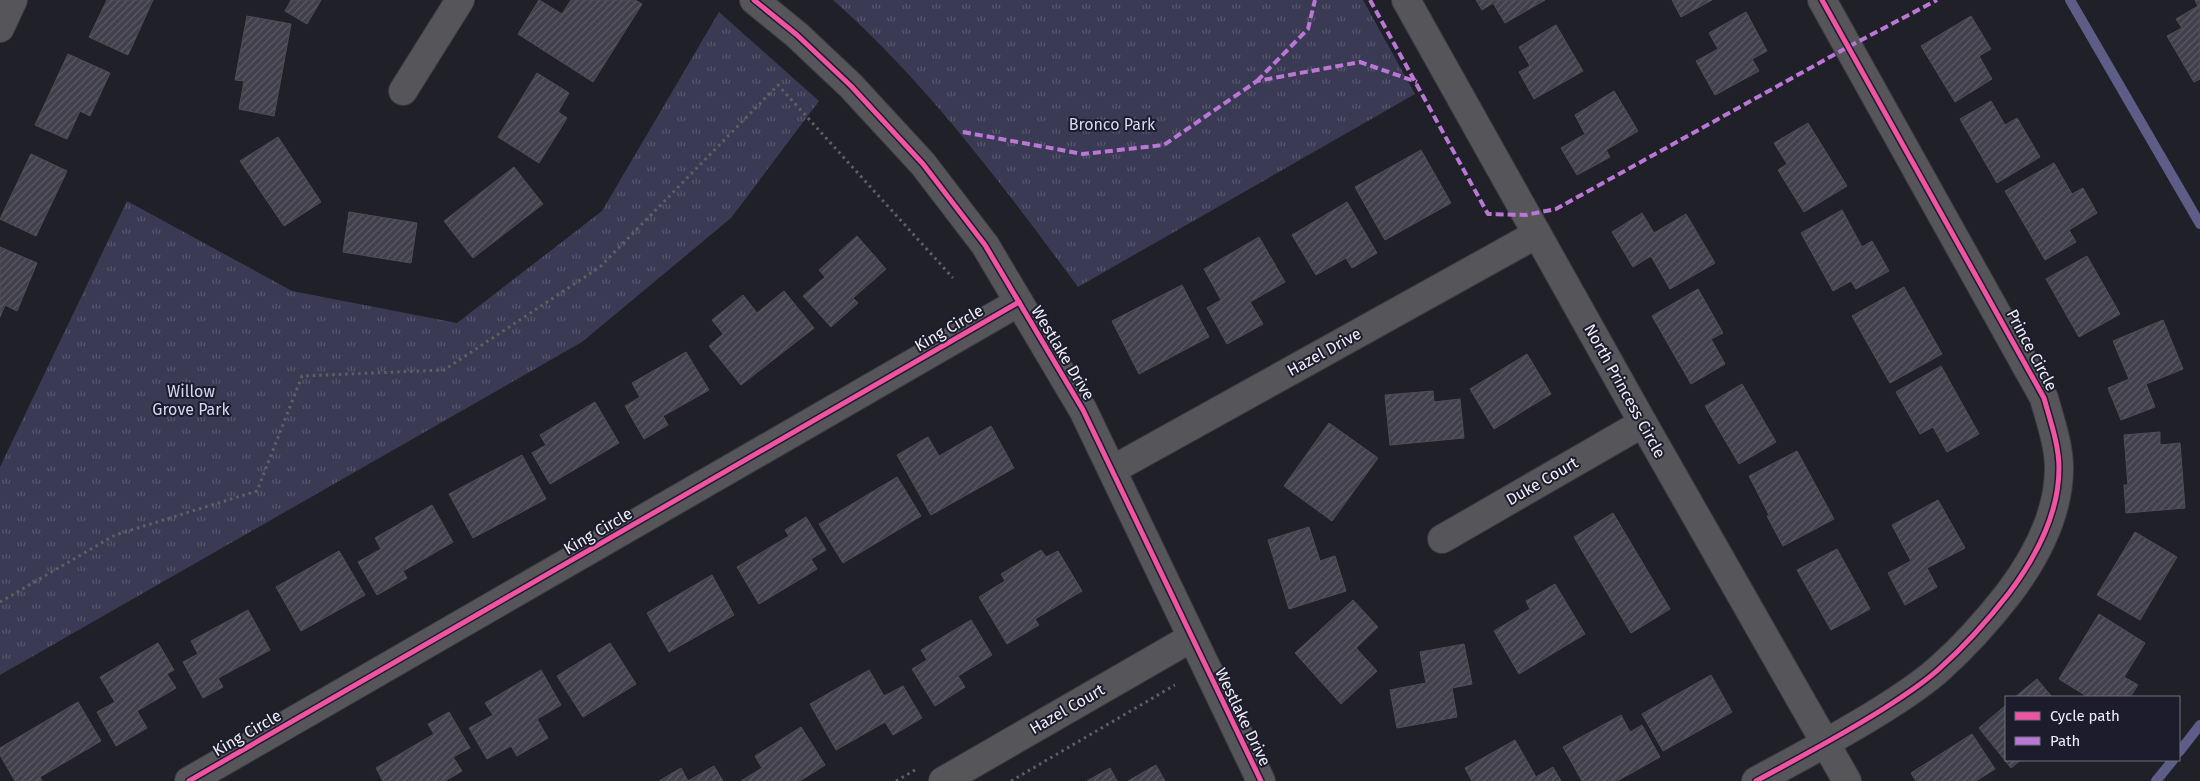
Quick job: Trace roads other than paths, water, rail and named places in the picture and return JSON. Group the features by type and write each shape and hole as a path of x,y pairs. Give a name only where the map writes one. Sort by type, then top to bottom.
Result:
{"street":[{"path":"0,28 13,0"},
{"path":"403,91 460,0"},
{"name":"Westlake Drive","path":"754,0 797,35 851,86 923,164 985,245 1083,410 1261,781"},
{"name":"North Princess Circle","path":"1406,0 1536,234 1847,781"},
{"name":"Prince Circle","path":"1756,781 1825,743 1918,687 1940,669 1984,625 2024,573 2044,537 2055,500 2059,468 2054,436 2044,398 1822,0"},
{"name":"Hazel Drive","path":"1112,470 1536,234"},
{"name":"King Circle","path":"189,781 1018,302"},
{"name":"Duke Court","path":"1442,539 1643,423"},
{"name":"Hazel Court","path":"943,781 1191,638"}],"waterway":[{"path":"2070,0 2200,224"},
{"path":"2180,751 2200,725"},
{"path":"2156,781 2172,761"}],"park label":[{"name":"Bronco Park","path":"1112,124"},
{"name":"Willow Grove Park","path":"191,400"}]}
